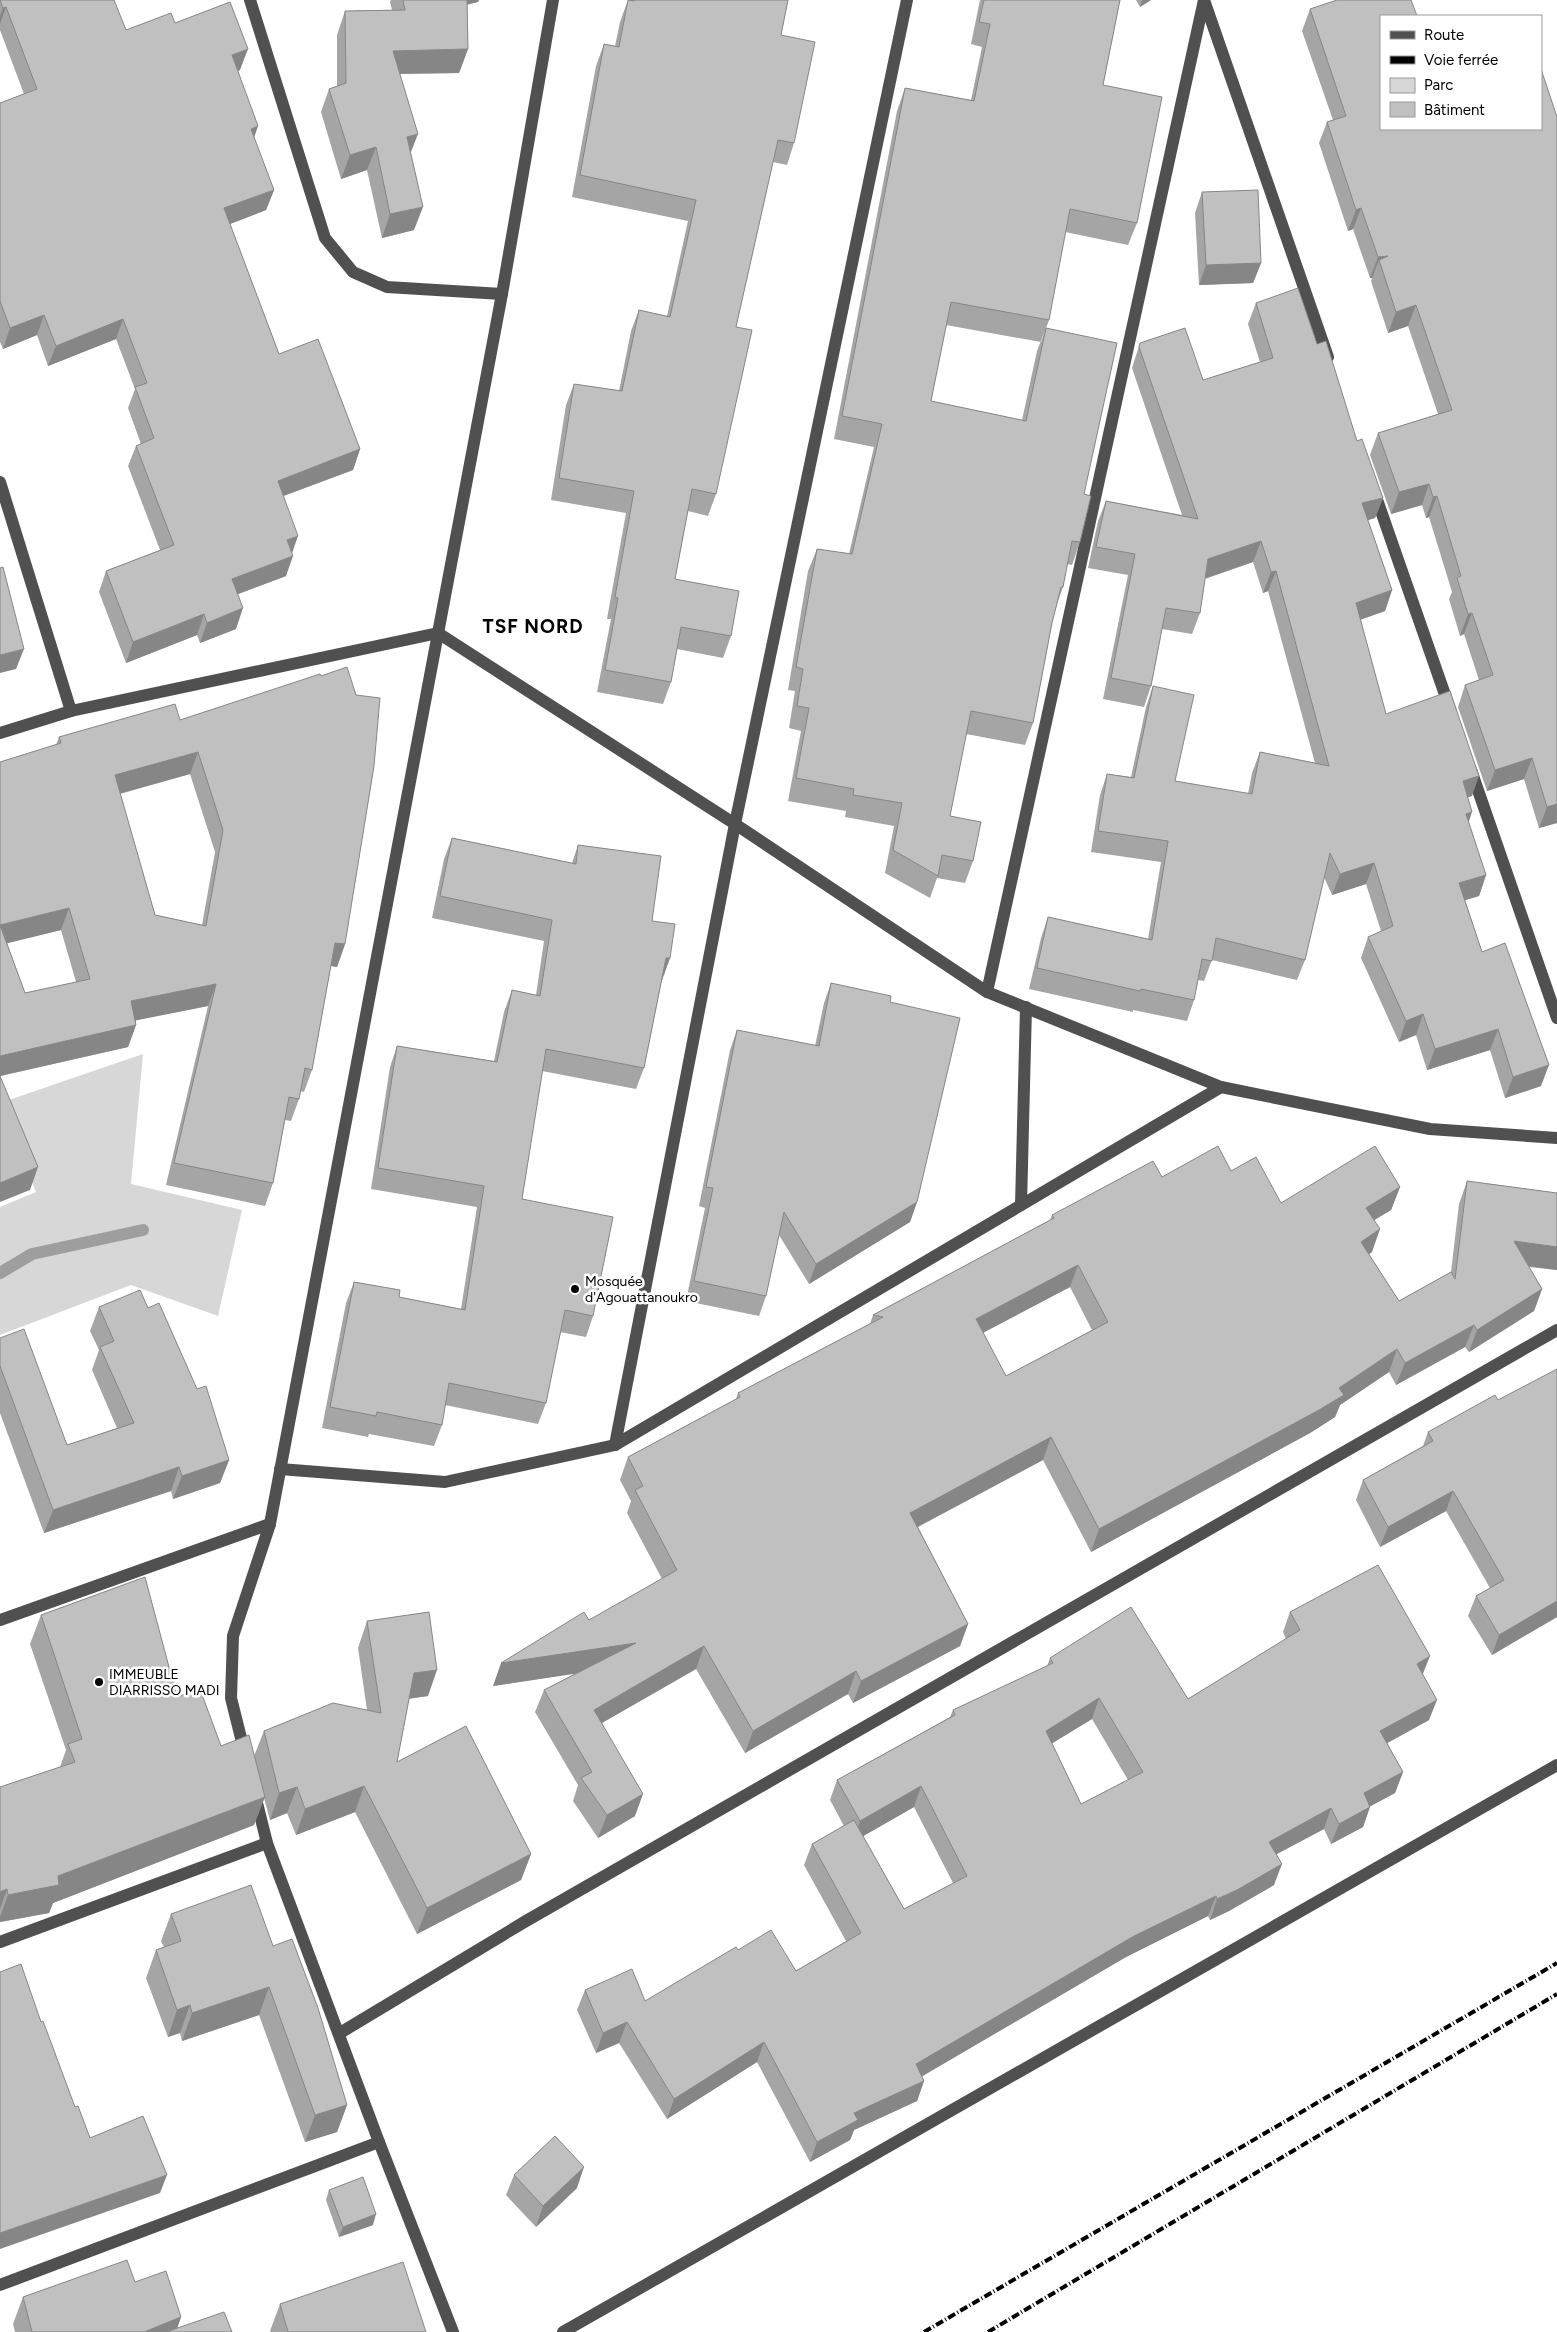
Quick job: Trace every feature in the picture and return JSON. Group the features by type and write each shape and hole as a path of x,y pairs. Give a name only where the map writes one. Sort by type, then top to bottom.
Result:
{"street":[{"path":"250,0 326,238 353,272 387,287 502,294"},
{"path":"248,1766 231,1698 233,1636 270,1524 502,294 553,0"},
{"path":"615,1445 735,824 907,0"},
{"path":"987,992 1204,0"},
{"path":"1204,0 1331,368"},
{"path":"1371,481 1456,726"},
{"path":"0,482 71,712"},
{"path":"0,733 71,712 438,633 735,824 987,992 1221,1088 1430,1129 1557,1138"},
{"path":"1466,754 1557,1018"},
{"path":"1021,1205 1026,1007"},
{"path":"280,1470 445,1482 615,1445 1221,1088"},
{"path":"340,2033 526,1921 1557,1330"},
{"path":"0,1620 270,1524"},
{"path":"563,2332 1557,1766"},
{"path":"252,1785 267,1843 453,2332"},
{"path":"0,1942 267,1843"},
{"path":"0,2285 380,2142"}],"green space":[{"path":"143,1054 131,1184 242,1210 218,1316 131,1285 0,1335 0,1207 36,1192 0,1103"}],"building":[{"path":"0,0 114,0 126,30 171,13 175,23 230,2 248,49 232,55 258,126 251,129 274,190 224,208 279,354 318,339 360,449 278,481 298,536 287,540 293,556 232,579 243,608 207,623 204,614 133,642 106,571 174,545 136,446 154,438 135,387 147,383 123,319 56,346 44,315 10,328 0,301 0,103 37,89 6,7 3,8"},
{"path":"403,0 467,0 468,49 393,51 418,134 407,137 423,207 390,214 376,147 350,155 329,89 346,83 345,11 405,10"},
{"path":"628,0 788,0 781,35 815,42 794,143 778,140 736,327 752,330 716,494 692,489 675,579 739,591 731,636 681,627 671,682 605,670 618,598 615,597 634,491 559,478 574,384 622,391 639,310 670,317 696,200 580,175 604,44 619,47"},
{"path":"984,0 1120,0 1103,85 1162,97 1137,223 1070,209 1049,320 951,302 931,401 1026,421 1046,328 1117,343 1084,494 1091,496 1080,542 1072,541 1063,587 1061,587 1052,623 1033,723 971,711 950,816 981,822 973,861 942,855 938,876 893,850 902,803 853,795 854,789 796,778 809,708 797,706 803,669 796,667 817,549 852,554 882,424 842,416 905,88 974,101 990,24 979,22"},
{"path":"1337,0 1411,0 1417,15 1380,15 1380,130 1542,130 1542,72 1557,117 1557,804 1547,807 1532,758 1495,770 1465,685 1493,675 1472,613 1468,614 1457,578 1461,576 1437,496 1433,497 1429,484 1399,492 1378,433 1452,410 1416,305 1396,312 1379,260 1388,256 1378,257 1361,208 1356,210 1327,122 1346,116 1310,9"},
{"path":"1258,190 1261,263 1206,265 1202,192"},
{"path":"1298,288 1317,344 1326,341 1357,441 1362,439 1383,498 1362,503 1392,590 1356,603 1386,714 1450,691 1479,776 1463,781 1472,812 1466,814 1486,875 1459,883 1482,952 1505,943 1549,1065 1513,1077 1498,1029 1435,1049 1423,1014 1406,1021 1368,937 1393,926 1374,863 1340,874 1330,853 1305,960 1216,938 1212,961 1202,959 1194,1000 1141,989 1140,991 1037,968 1048,917 1152,940 1168,841 1098,831 1107,774 1134,778 1153,686 1194,695 1175,781 1252,794 1260,752 1329,766 1276,571 1271,572 1261,541 1208,559 1200,613 1166,608 1151,686 1111,678 1135,554 1096,547 1106,501 1198,519 1139,347 1140,343 1185,328 1203,380 1273,358 1256,303"},
{"path":"3,567 24,649 0,655 0,568"},
{"path":"347,667 356,695 380,698 374,766 345,944 335,943 312,1070 305,1068 299,1099 289,1097 273,1183 174,1163 216,984 131,1001 136,1025 0,1056 0,925 0,762 61,743 59,737 175,704 180,720 320,674 321,676","holes":["198,752 223,830 206,926 155,915 115,775","69,908 90,979 25,993 0,925"]},
{"path":"452,838 576,864 578,845 661,856 652,921 675,924 670,958 666,958 644,1068 546,1049 522,1199 613,1217 593,1316 565,1310 546,1403 449,1383 442,1425 377,1412 376,1416 330,1407 354,1282 400,1290 399,1297 465,1310 484,1186 378,1168 397,1046 497,1062 512,990 540,996 552,920 440,896"},
{"path":"831,983 891,996 890,1002 960,1018 917,1202 816,1264 784,1212 766,1296 694,1281 713,1188 706,1187 737,1030 819,1046"},
{"path":"0,1076 38,1167 0,1183"},
{"path":"1218,1146 1231,1171 1256,1157 1281,1203 1375,1146 1400,1187 1366,1208 1380,1229 1361,1242 1399,1301 1451,1272 1455,1279 1467,1181 1557,1193 1557,1247 1514,1241 1542,1289 1477,1330 1474,1325 1405,1363 1397,1349 1339,1388 1344,1395 1099,1529 1051,1437 910,1513 968,1624 861,1681 856,1671 753,1731 704,1646 594,1710 643,1794 607,1815 581,1778 592,1772 544,1690 636,1643 501,1663 584,1612 589,1620 677,1570 635,1490 643,1486 628,1457 740,1397 738,1393 883,1317 873,1315 1054,1218 1052,1215 1153,1161 1162,1177","holes":["1078,1265 1108,1322 1006,1376 976,1319"]},
{"path":"140,1290 148,1308 159,1303 197,1389 206,1386 229,1460 182,1476 179,1467 53,1510 0,1366 0,1338 24,1329 67,1445 134,1423 100,1347 114,1341 99,1307"},
{"path":"1557,1369 1557,1601 1499,1635 1476,1596 1504,1580 1453,1491 1388,1527 1363,1480 1433,1441 1428,1432 1495,1395 1498,1400"},
{"path":"1378,1565 1430,1656 1417,1664 1437,1700 1380,1731 1403,1772 1364,1793 1370,1807 1339,1824 1331,1808 1269,1842 1282,1864 1237,1890 1217,1899 1216,1896 1134,1936 916,2064 924,2081 854,2113 858,2120 817,2142 764,2042 674,2099 627,2022 603,2033 585,1990 632,1969 645,2001 736,1947 738,1950 771,1930 796,1971 861,1933 812,1844 854,1820 904,1909 967,1876 921,1786 860,1821 837,1780 955,1715 953,1710 1053,1663 1050,1658 1131,1607 1188,1699 1300,1630 1290,1612","holes":["1099,1698 1143,1772 1081,1804 1046,1731"]},
{"path":"145,1577 177,1697 200,1689 221,1746 249,1735 265,1797 58,1876 59,1885 8,1895 7,1889 0,1892 0,1787 75,1762 68,1744 82,1739 41,1615"},
{"path":"429,1612 437,1670 414,1673 397,1762 466,1726 531,1854 427,1908 364,1786 305,1809 297,1787 279,1793 264,1731 333,1703 381,1713 367,1621"},
{"path":"251,1885 273,1946 292,1939 318,2008 347,2105 315,2115 269,1987 192,2013 190,2005 177,2010 156,1950 181,1941 171,1914"},
{"path":"21,1964 41,2022 43,2021 75,2107 78,2106 90,2138 143,2116 167,2175 0,2233 0,1972"},
{"path":"555,2136 584,2167 543,2206 514,2175"},
{"path":"363,2177 376,2214 343,2227 329,2190"},
{"path":"127,2260 135,2282 166,2271 181,2317 144,2332 32,2332 23,2297"},
{"path":"403,2262 426,2332 288,2332 280,2304"},
{"path":"224,2312 232,2332 166,2332"}],"waterway":[{"path":"0,1273 32,1254 143,1230"}],"railway":[{"path":"924,2332 1557,1963"},
{"path":"988,2332 1557,1994"}],"place":[{"name":"Mosquée d'Agouattanoukro","path":"575,1289"},
{"name":"IMMEUBLE DIARRISSO MADI","path":"99,1682"}],"district":[{"name":"TSF NORD","path":"533,626"}]}
